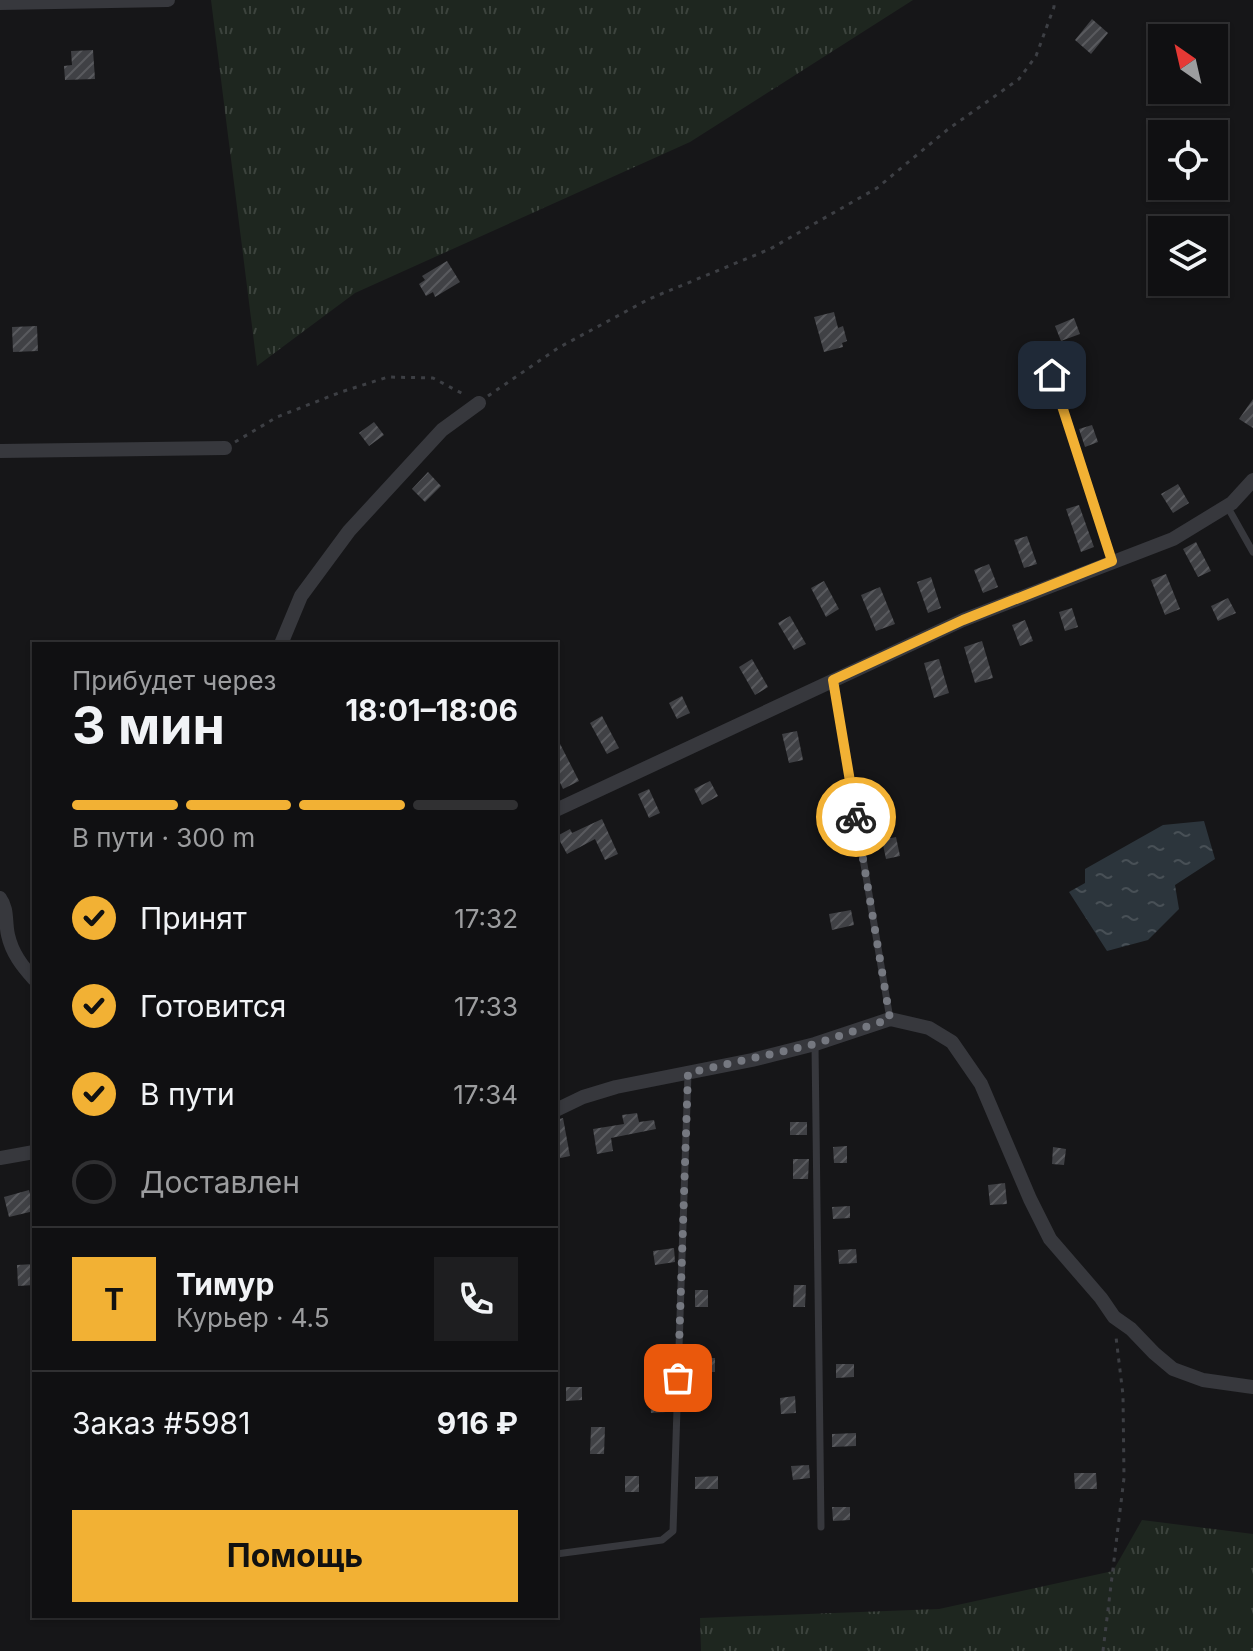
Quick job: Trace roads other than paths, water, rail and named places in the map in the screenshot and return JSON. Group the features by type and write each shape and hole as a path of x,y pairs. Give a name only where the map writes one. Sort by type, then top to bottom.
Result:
{"street":[{"path":"0,3 168,0"},
{"path":"282,642 301,596 349,531 442,430 479,403"},
{"path":"0,451 225,448"},
{"path":"558,809 963,620 1173,539 1232,503 1253,480"},
{"path":"0,898 4,903 4,936 18,962 32,977"},
{"path":"558,1109 616,1087 815,1044 890,1019 929,1028 952,1042 981,1084 1050,1239 1114,1317 1173,1369 1203,1380 1253,1387"},
{"path":"0,1158 32,1152"}],"lane":[{"path":"1044,348 1112,561"},
{"path":"1227,506 1253,552"},
{"path":"833,680 890,1019"},
{"path":"815,1044 821,1527"},
{"path":"558,1554 662,1540 673,1531 688,1073"}],"water":[{"path":"1204,821 1215,859 1175,885 1179,909 1148,940 1107,951 1069,892 1085,883 1085,869 1163,825"}]}
